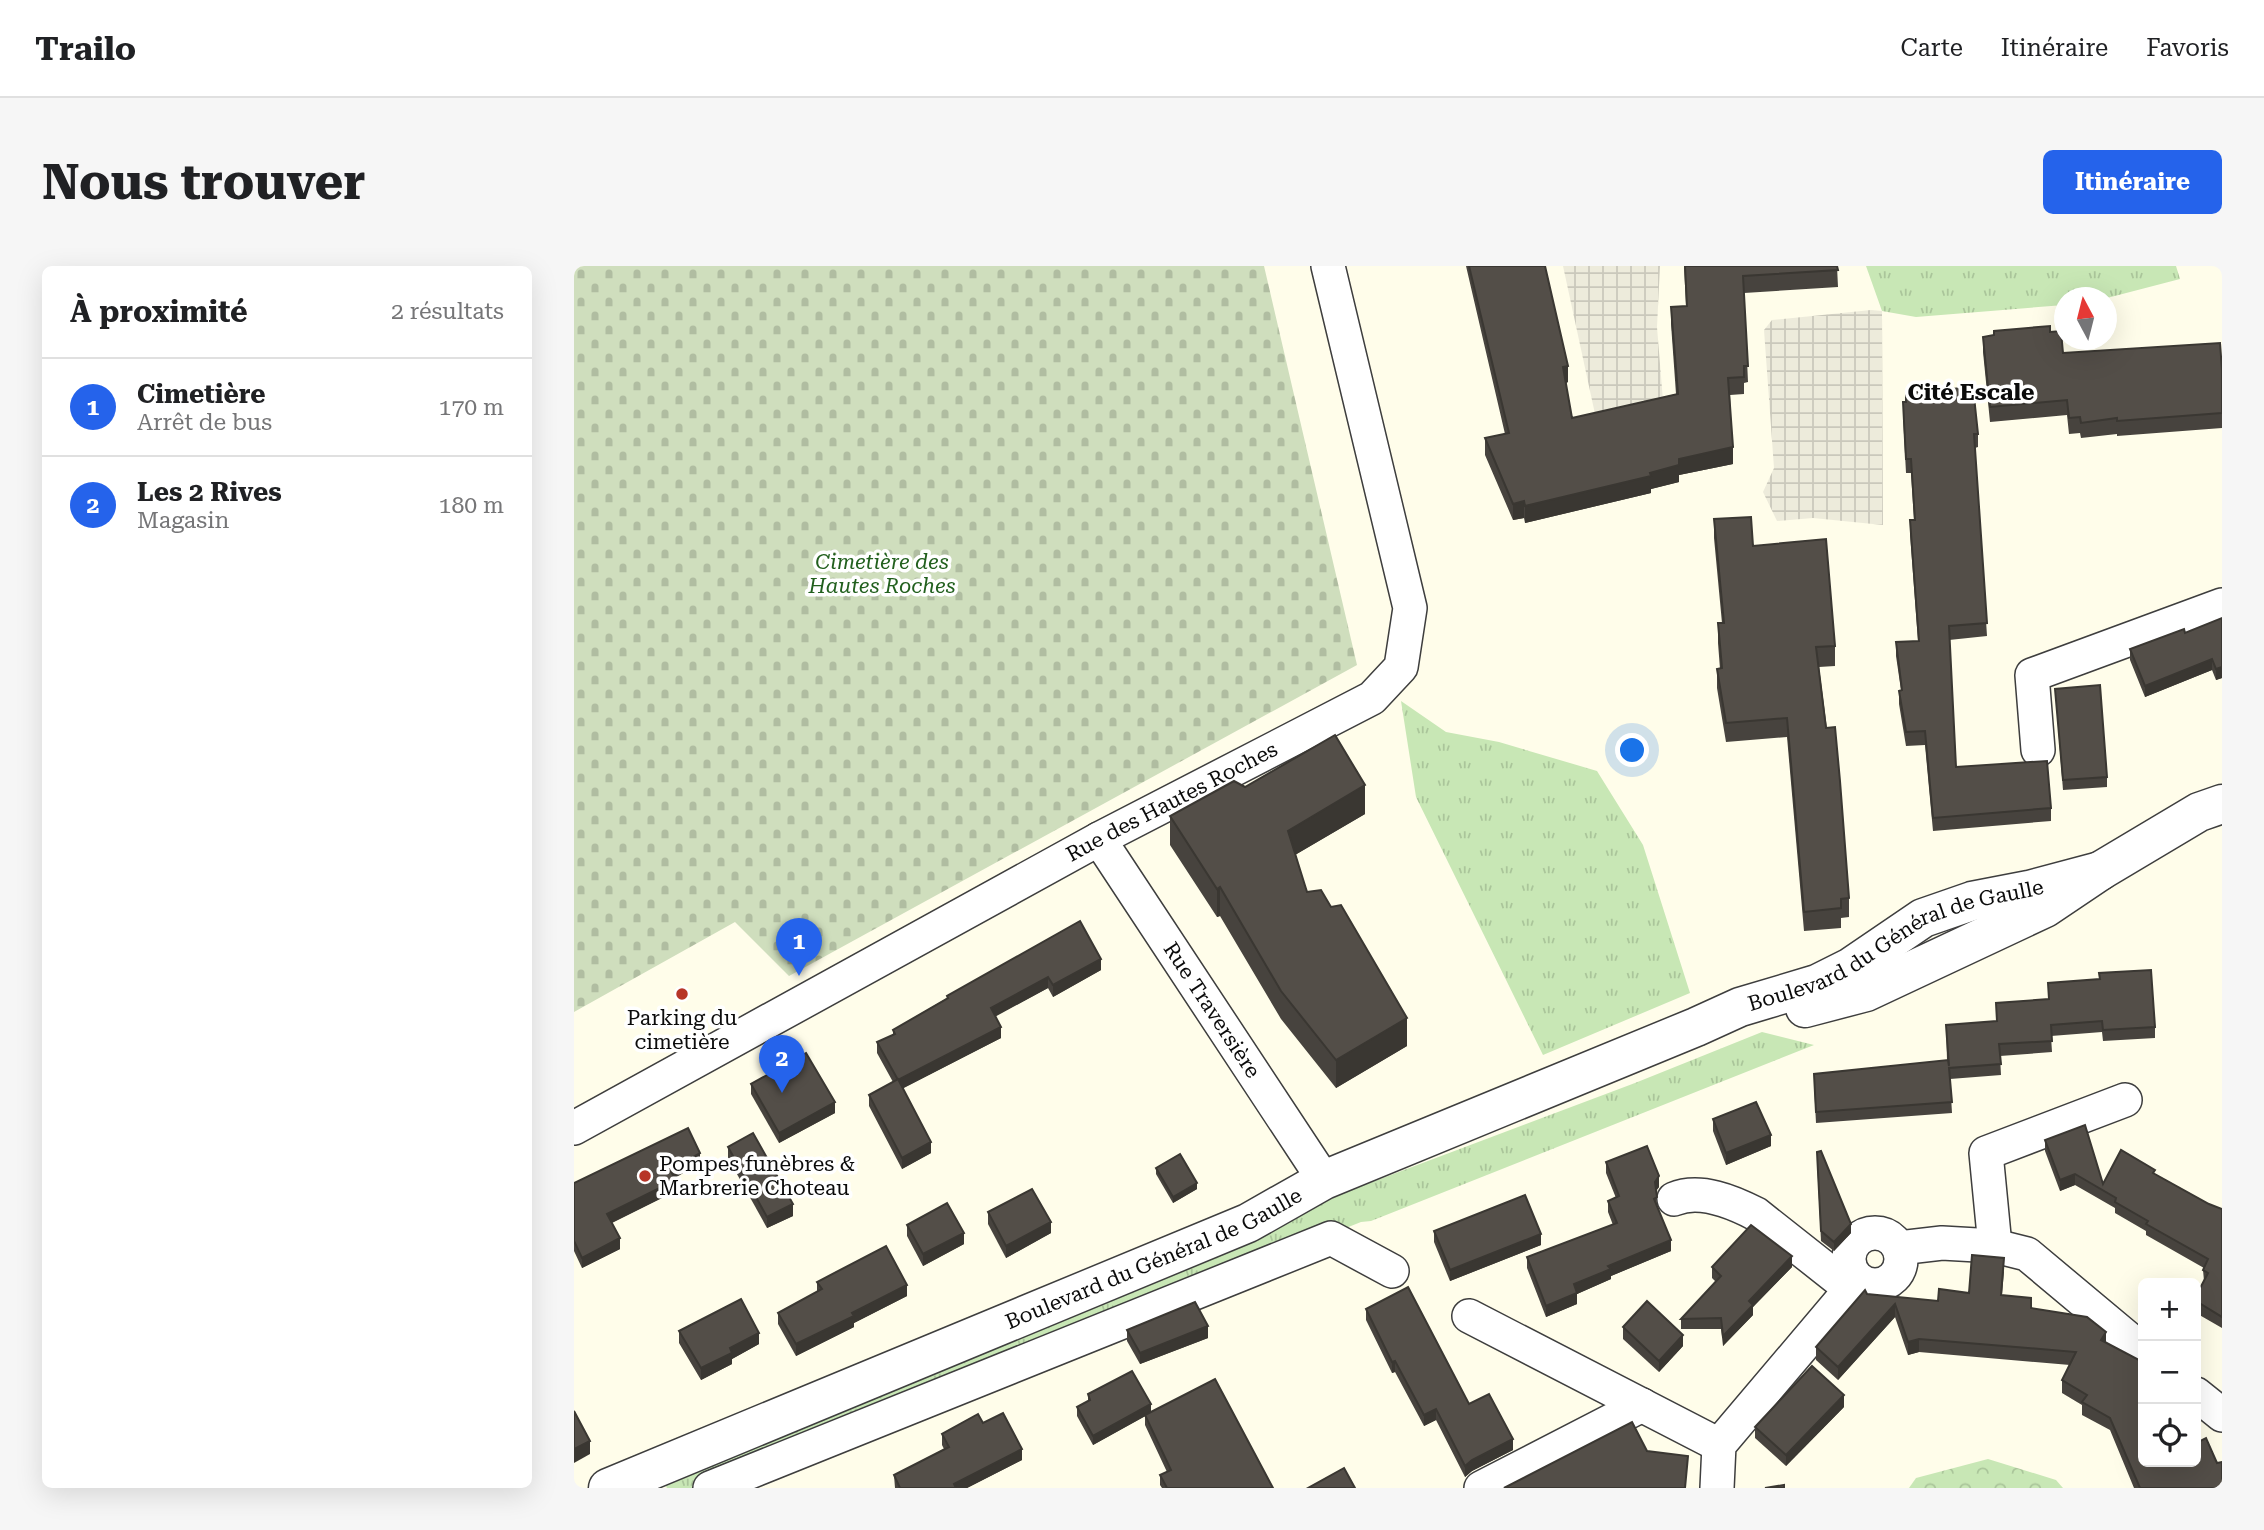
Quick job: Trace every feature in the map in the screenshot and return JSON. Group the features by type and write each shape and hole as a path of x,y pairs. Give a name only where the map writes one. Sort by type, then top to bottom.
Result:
{"street":[{"name":"Rue des Hautes Roches","path":"574,1128 1098,839 1372,698 1402,667 1410,608 1328,266"},
{"path":"2038,750 2032,675 2222,605"},
{"name":"Boulevard du Général de Gaulle","path":"608,1488 1248,1223 1324,1180 1740,1007 1816,984 1840,973 1923,918 1972,901 2029,890 2099,871 2199,812 2222,804"},
{"name":"Rue Traversière","path":"1098,839 1324,1180"},
{"path":"1995,1246 1986,1153 2125,1100"},
{"path":"1674,1199 1684,1195 1724,1199 1740,1205 1854,1284"},
{"path":"1854,1284 1848,1256 1855,1240 1862,1235 1879,1233 1891,1238 1899,1248 1915,1244 1942,1243 1995,1246 2027,1254 2138,1347"},
{"name":"Boulevard du Général de Gaulle","path":"710,1488 1331,1238 1392,1271"},
{"path":"1717,1488 1719,1445 1854,1284"},
{"path":"1469,1316 1719,1445"},
{"path":"2201,1398 2222,1415"},
{"path":"1480,1488 1642,1405"}],"green space":[{"name":"Cimetière des Hautes Roches","path":"574,266 1264,266 1357,665 789,976 735,922 574,1012"},
{"path":"1866,266 2176,266 2180,279 2117,295 2117,287 2054,287 2054,306 1916,317 1882,311"},
{"path":"1401,701 1446,732 1499,742 1597,771 1643,845 1690,993 1543,1055 1416,797"},
{"path":"1762,1032 1814,1045 694,1488 667,1488 665,1485 668,1478 1359,1187"},
{"path":"1988,1459 2056,1480 2063,1488 1909,1488 1916,1478"}],"shaded area":[{"path":"1563,266 1660,266 1657,327 1663,401 1595,414"},
{"path":"1882,311 1883,525 1813,518 1777,521 1763,492 1774,468 1764,330 1772,320"}],"building":[{"path":"1469,266 1545,266 1568,366 1563,367 1572,418 1678,394 1671,307 1687,306 1685,266 1837,266 1838,270 1743,276 1748,366 1744,366 1744,377 1728,378 1733,447 1679,459 1679,465 1650,473 1651,476 1525,506 1524,501 1513,504 1485,438 1509,433"},
{"path":"2050,326 2050,332 2054,332 2054,350 2063,350 2063,353 2220,343 2222,413 2117,421 2117,418 2081,423 2080,417 2069,418 2067,400 1990,407 1983,337 1994,335 1994,331"},
{"path":"1973,387 1978,434 1974,434 1987,623 1949,626 1956,767 2047,761 2051,808 1933,818 1925,731 1906,732 1899,691 1902,690 1896,642 1919,641 1910,520 1915,520 1911,459 1906,459 1903,402 1906,402 1906,393"},
{"path":"1751,517 1753,546 1826,539 1835,646 1816,647 1826,728 1835,727 1849,898 1841,899 1841,908 1804,912 1787,718 1726,723 1717,669 1722,668 1718,623 1724,623 1714,519"},
{"path":"2222,618 2222,667 2216,669 2212,659 2145,686 2130,649 2184,629 2185,633"},
{"path":"2100,685 2107,777 2063,780 2055,689"},
{"path":"1335,735 1365,785 1288,831 1307,892 1321,890 1331,907 1341,905 1407,1018 1336,1060 1281,991 1220,887 1217,889 1170,816 1234,781 1245,787"},
{"path":"1080,921 1101,959 1053,985 1048,977 991,1008 1001,1027 898,1080 877,1042 895,1034 893,1030 948,998 947,996"},
{"path":"2151,970 2155,1027 2103,1030 2102,1021 2051,1025 2052,1041 1999,1044 2001,1064 1949,1068 1952,1102 1816,1112 1814,1074 1948,1060 1949,1066 1946,1025 1997,1021 1996,1003 2049,999 2048,983 2100,979 2099,973"},
{"path":"806,1053 835,1102 779,1133 751,1084"},
{"path":"898,1079 931,1142 902,1158 869,1095"},
{"path":"1756,1102 1771,1135 1726,1153 1713,1119"},
{"path":"2085,1125 2103,1184 2121,1150 2155,1170 2153,1173 2222,1209 2222,1317 2201,1304 2201,1286 2208,1273 2203,1270 2208,1259 2146,1224 2148,1221 2115,1202 2116,1198 2075,1174 2060,1180 2045,1140"},
{"path":"688,1128 700,1153 670,1170 676,1180 607,1214 620,1238 582,1258 574,1241 574,1183"},
{"path":"753,1133 793,1204 767,1217 728,1147"},
{"path":"1647,1146 1659,1176 1655,1182 1657,1197 1654,1199 1671,1240 1608,1266 1611,1269 1574,1284 1577,1293 1546,1306 1527,1257 1617,1223 1608,1201 1619,1196 1606,1162"},
{"path":"1821,1151 1851,1224 1834,1242 1821,1231 1817,1152"},
{"path":"1180,1154 1197,1183 1173,1197 1156,1168"},
{"path":"1032,1189 1051,1222 1006,1246 988,1212"},
{"path":"1525,1195 1541,1234 1450,1270 1434,1231"},
{"path":"947,1203 964,1233 923,1254 907,1225"},
{"path":"1751,1225 1792,1256 1749,1301 1753,1305 1723,1336 1721,1318 1681,1319 1721,1276 1712,1267"},
{"path":"886,1246 907,1285 852,1313 854,1316 796,1344 778,1313 822,1289 817,1282"},
{"path":"1972,1255 2004,1258 2001,1295 2031,1298 2031,1308 2087,1317 2106,1332 2101,1340 2138,1359 2138,1467 2201,1467 2201,1440 2206,1438 2217,1463 2222,1462 2222,1488 2140,1488 2110,1418 2082,1402 2087,1395 2062,1380 2076,1352 1919,1339 1908,1342 1895,1304 1838,1367 1816,1347 1865,1290 1867,1294 1938,1301 1939,1289 1969,1293"},
{"path":"1408,1287 1469,1404 1489,1394 1513,1439 1465,1466 1436,1409 1424,1415 1395,1361 1392,1362 1366,1309"},
{"path":"741,1299 759,1333 730,1348 732,1353 701,1368 679,1331"},
{"path":"1647,1301 1683,1335 1659,1361 1623,1327"},
{"path":"1195,1302 1208,1326 1140,1353 1127,1330"},
{"path":"1812,1366 1844,1395 1786,1455 1755,1427"},
{"path":"1132,1371 1151,1404 1093,1436 1077,1407 1090,1400 1088,1394"},
{"path":"1215,1379 1273,1488 1167,1488 1160,1475 1171,1470 1145,1415"},
{"path":"574,1411 590,1441 574,1449"},
{"path":"1003,1413 1022,1449 954,1484 956,1488 900,1488 894,1475 949,1447 942,1434 978,1414 983,1423"},
{"path":"1632,1422 1647,1451 1688,1456 1685,1488 1504,1488"},
{"path":"1344,1468 1355,1488 1308,1488"}],"place":[{"name":"Cimetière","path":"799,976"},
{"name":"Parking du cimetière","path":"682,994"},
{"name":"Les 2 Rives","path":"782,1093"},
{"name":"Pompes funèbres & Marbrerie Choteau","path":"645,1176"}],"district":[{"name":"Cité Escale","path":"1971,392"}]}
